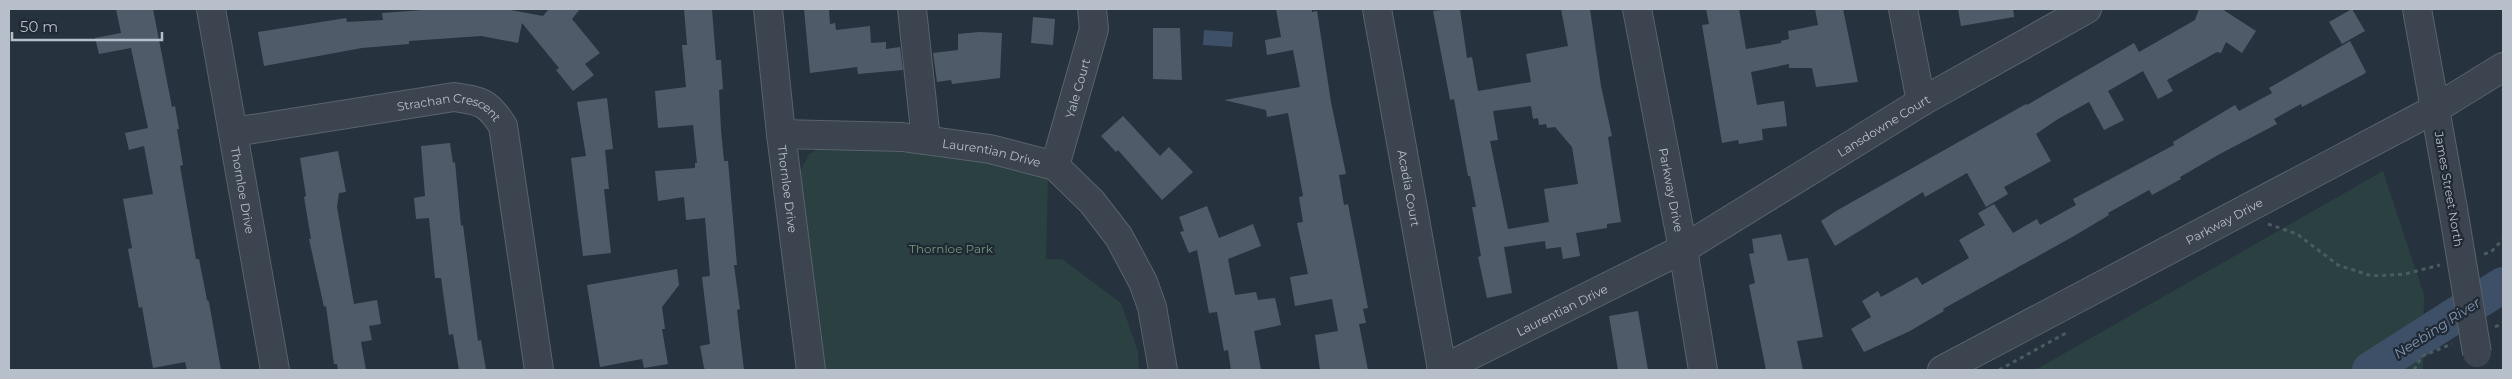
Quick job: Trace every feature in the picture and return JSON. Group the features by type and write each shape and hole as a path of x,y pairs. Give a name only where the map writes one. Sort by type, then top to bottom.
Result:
{"street":[{"name":"Thornloe Drive","path":"211,9 275,370"},
{"name":"Thornloe Drive","path":"768,9 781,134 811,370"},
{"path":"912,9 926,140"},
{"name":"Yale Court","path":"1055,166 1094,30 1092,9"},
{"name":"Acadia Court","path":"1377,9 1441,370"},
{"name":"Parkway Drive","path":"1637,9 1683,249 1703,370"},
{"path":"1903,9 1921,102"},
{"name":"Lansdowne Court","path":"1683,249 1921,102 2087,9"},
{"name":"James Street North","path":"2417,9 2478,362"},
{"name":"Parkway Drive","path":"1942,370 2435,108 2503,67"},
{"name":"Strachan Crescent","path":"234,132 454,97 480,100 493,110 503,126 539,370"},
{"name":"Laurentian Drive","path":"781,134 902,137 990,149 1055,166 1092,202 1119,237 1144,282 1152,308 1163,370"},
{"name":"Laurentian Drive","path":"1441,370 1683,249"}],"path":[{"path":"2266,223 2297,234 2338,265 2372,276 2405,274 2443,264"},
{"path":"2481,254 2491,252 2503,239"}],"green space":[{"name":"Thornloe Park","path":"819,148 937,154 973,159 1048,177 1046,259 1062,259 1121,303 1138,351 1139,370 823,370 809,268 801,170 808,155"},
{"path":"2383,171 2424,295 2423,370 2035,370"}],"water":[{"path":"1204,30 1233,32 1232,47 1203,45"}],"building":[{"path":"116,9 153,9 172,107 175,106 179,129 177,129 183,165 180,166 196,259 199,259 209,302 221,370 187,370 185,362 153,368 142,307 139,308 128,249 132,248 123,199 153,194 144,146 129,150 125,133 148,128 131,48 99,54 95,38 121,33"},
{"path":"437,9 506,9 543,16 549,9 580,9 572,19 600,53 585,64 594,75 573,91 556,70 559,68 522,23 518,43 481,36 409,41 409,44 362,48 264,66 258,32 346,18 347,22 383,20 382,13"},
{"path":"684,9 712,9 716,60 721,60 723,89 719,90 721,130 724,161 728,161 737,265 734,265 740,309 737,310 744,370 706,370 704,368 700,346 710,344 702,277 710,276 705,218 686,220 684,197 658,201 655,171 695,168 695,163 697,163 693,125 658,128 655,91 686,87 682,45 687,45"},
{"path":"804,9 829,9 830,24 835,23 836,30 870,26 871,43 886,42 886,49 900,47 903,70 858,74 857,67 810,73"},
{"path":"1276,9 1312,9 1312,12 1317,11 1331,102 1346,174 1339,175 1344,205 1348,204 1368,308 1363,309 1366,323 1359,324 1368,370 1320,370 1315,335 1338,331 1332,299 1295,306 1290,277 1308,274 1297,223 1303,222 1299,197 1303,196 1288,113 1267,117 1266,110 1224,100 1300,87 1293,50 1267,55 1265,40 1281,37"},
{"path":"1460,9 1467,58 1472,57 1478,91 1531,82 1526,54 1568,46 1561,9 1590,9 1601,86 1612,136 1608,137 1621,222 1607,224 1607,228 1576,233 1580,256 1563,259 1561,247 1546,249 1545,241 1504,247 1512,293 1487,298 1478,257 1481,256 1472,207 1476,207 1470,176 1468,176 1454,99 1450,100 1433,11","holes":["1531,106 1533,119 1538,118 1539,125 1546,124 1547,128 1555,127 1572,147 1578,184 1544,189 1549,222 1508,229 1490,141 1498,140 1493,111"]},
{"path":"1706,9 1739,9 1746,49 1781,43 1781,41 1789,39 1788,31 1818,25 1815,9 1843,9 1858,82 1816,87 1812,68 1789,68 1789,64 1751,72 1757,105 1784,101 1787,126 1762,129 1763,140 1739,144 1738,140 1722,143 1702,25 1709,24"},
{"path":"1958,9 2013,9 2014,17 1961,26"},
{"path":"2199,9 2222,9 2256,31 2242,53 2226,42 2221,53 2217,52 2167,80 2173,91 2158,99 2143,71 2108,91 2124,120 2104,130 2089,102 2058,119 2036,134 2051,161 2004,187 2008,194 1986,207 1967,173 1925,197 1923,192 1835,246 1821,221 1836,211 2134,43 2139,52 2195,20"},
{"path":"2352,9 2365,31 2342,44 2329,22"},
{"path":"1033,17 1055,19 1053,45 1031,43"},
{"path":"1153,28 1180,28 1182,80 1153,79"},
{"path":"979,32 1002,33 1000,78 952,84 951,80 937,82 933,53 958,50 958,34"},
{"path":"2350,41 2366,72 2364,74 2302,107 2301,104 2274,119 2277,124 2218,155 2180,177 2181,179 2152,195 2149,190 2108,213 2109,215 2074,236 1943,309 1944,311 1910,331 1864,352 1851,329 1871,317 1862,301 1878,291 1881,297 1917,277 1922,285 1969,258 1959,240 1985,225 1978,213 1994,204 2013,233 2037,219 2040,225 2076,205 2073,199 2174,145 2173,142 2235,105 2239,111 2272,93 2269,88"},
{"path":"607,98 613,149 605,150 609,189 604,189 611,253 583,256 571,158 586,156 577,102"},
{"path":"1123,116 1160,156 1169,147 1193,172 1162,200 1118,150 1116,152 1101,136"},
{"path":"450,143 453,163 455,162 461,226 463,225 478,341 481,340 486,370 459,370 453,334 449,335 441,278 435,278 429,218 416,219 414,198 425,196 421,146"},
{"path":"338,151 346,192 339,193 337,207 354,304 377,300 381,324 369,326 372,340 361,342 366,370 338,370 337,364 334,364 326,306 324,307 309,239 311,239 300,158"},
{"path":"1207,206 1219,238 1253,224 1261,246 1228,259 1235,295 1256,292 1258,300 1275,298 1281,325 1254,331 1261,370 1231,370 1228,350 1224,351 1217,312 1209,313 1197,250 1189,253 1180,232 1184,231 1179,217"},
{"path":"1781,234 1788,261 1808,258 1823,337 1797,341 1803,370 1766,370 1749,285 1755,283 1749,254 1754,253 1752,239"},
{"path":"677,269 679,285 662,307 665,329 662,329 668,364 644,368 642,359 600,367 587,285"},
{"path":"1638,311 1648,370 1618,370 1609,316"}],"waterway":[{"name":"Neebing River","path":"2370,370 2503,285"}]}
